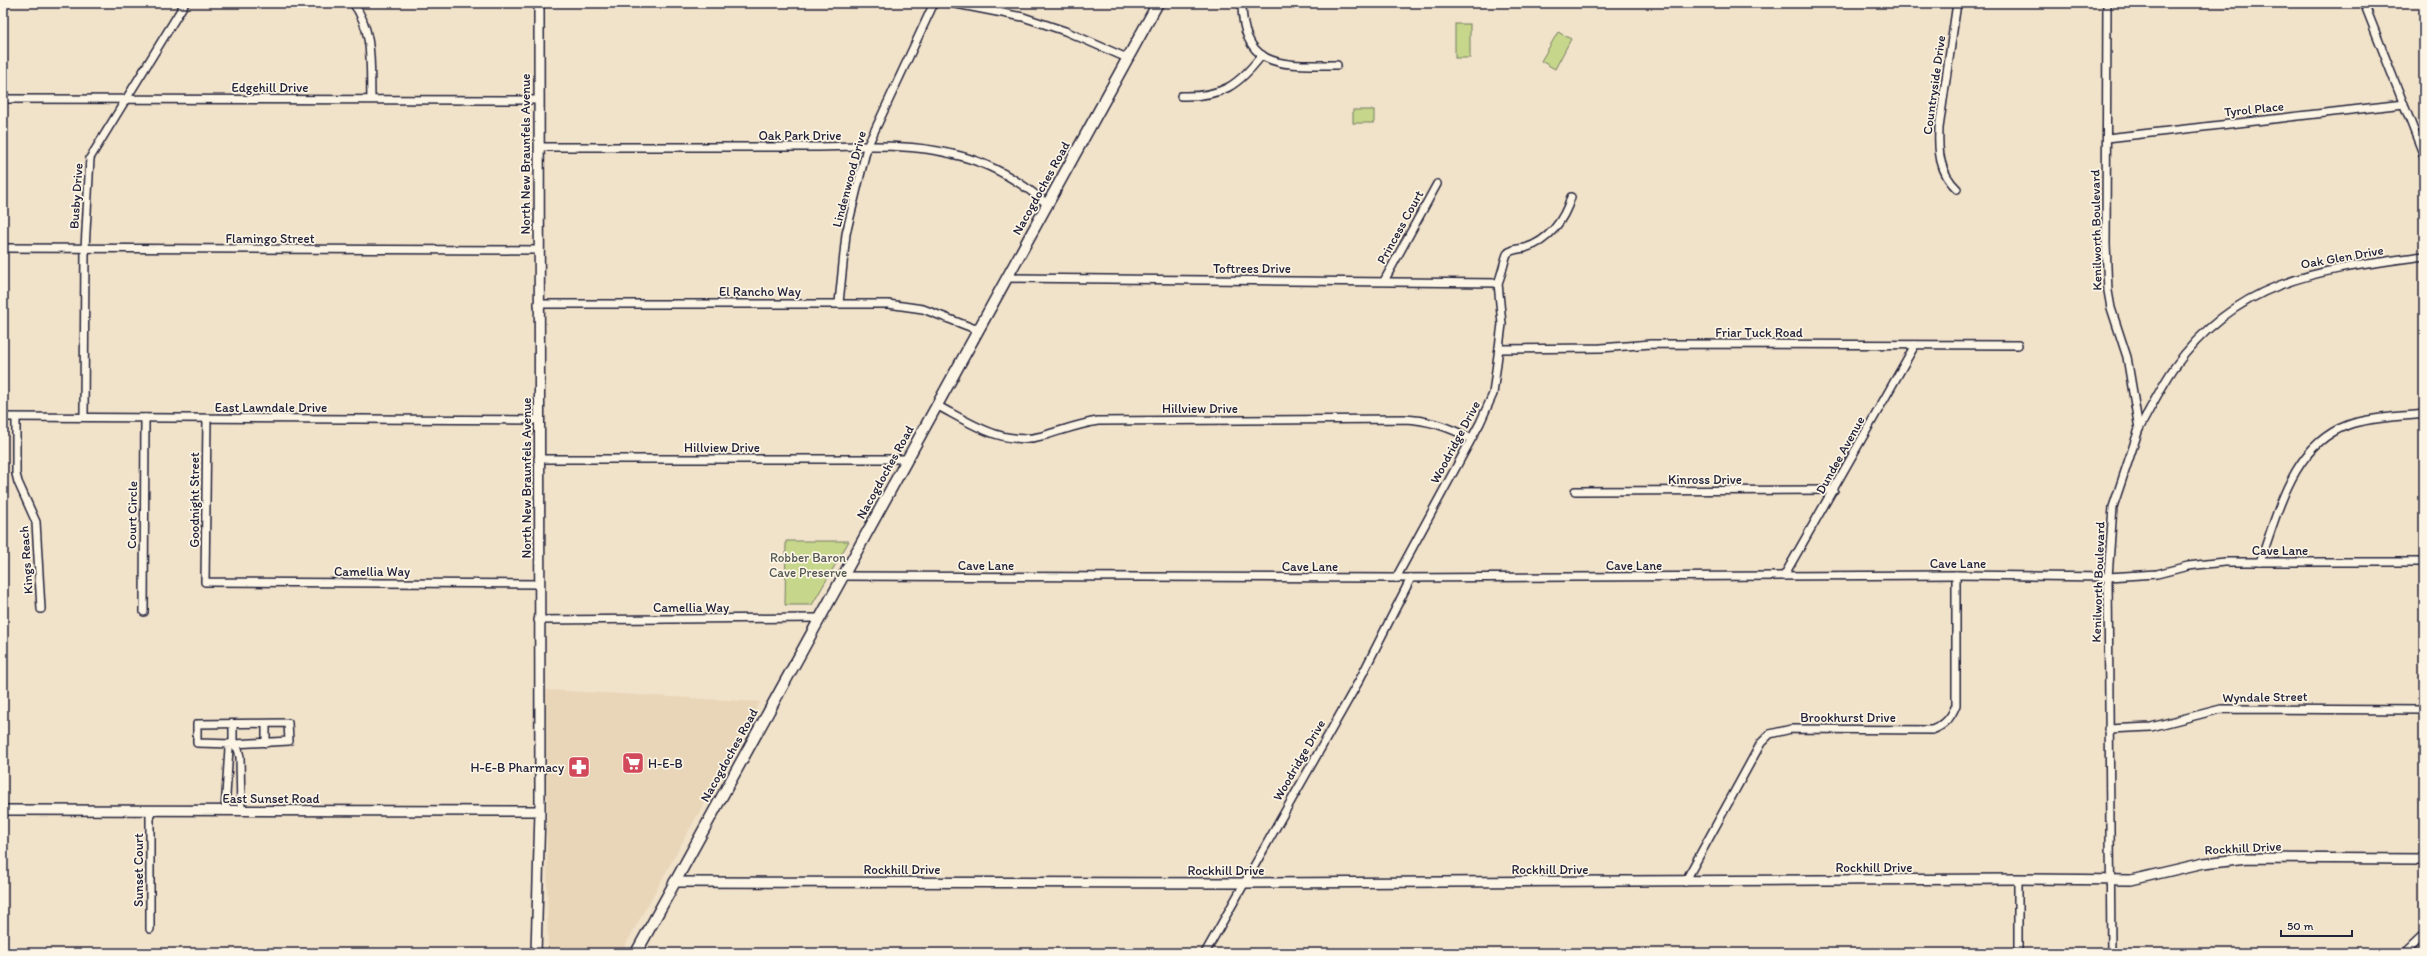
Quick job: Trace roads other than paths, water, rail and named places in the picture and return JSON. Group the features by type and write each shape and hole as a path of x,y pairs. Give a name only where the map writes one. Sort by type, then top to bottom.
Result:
{"main road":[{"name":"Nacogdoches Road","path":"636,953 1158,3"}],"street":[{"name":"Busby Drive","path":"84,417 85,249 90,158 128,99 185,3"},
{"path":"353,3 360,12 368,35 371,99"},
{"name":"North New Braunfels Avenue","path":"536,953 540,811 538,620 539,3"},
{"name":"Lindenwood Drive","path":"839,303 846,234 867,147 934,3"},
{"path":"951,3 1023,17 1065,31 1127,58"},
{"path":"1242,3 1242,22 1246,35 1262,55 1275,62 1288,65 1337,65"},
{"name":"Countryside Drive","path":"1957,189 1949,181 1944,172 1938,148 1939,128 1958,3"},
{"name":"Kenilworth Boulevard","path":"2107,3 2106,244 2109,295 2127,357 2139,429 2114,507 2108,577 2108,729 2111,953"},
{"path":"2364,3 2424,156"},
{"path":"1181,96 1204,96 1221,91 1246,76 1262,55"},
{"name":"Edgehill Drive","path":"3,99 538,100"},
{"name":"Tyrol Place","path":"2107,138 2404,104"},
{"name":"Oak Park Drive","path":"539,147 867,147 930,150 972,159 1011,177 1047,204"},
{"name":"Princess Court","path":"1384,281 1437,184"},
{"path":"1498,283 1504,270 1506,255 1510,251 1538,244 1545,239 1560,222 1571,197"},
{"name":"Flamingo Street","path":"3,248 538,250"},
{"name":"Oak Glen Drive","path":"2139,429 2179,362 2215,324 2256,295 2285,282 2328,270 2424,256"},
{"name":"Toftrees Drive","path":"1006,278 1498,283"},
{"name":"Woodridge Drive","path":"1396,578 1470,438 1480,423 1493,394 1499,349 1502,305 1498,283"},
{"name":"El Rancho Way","path":"538,304 839,303 912,306 940,314 978,330"},
{"name":"Friar Tuck Road","path":"1499,349 1601,348 1651,344 2018,345"},
{"name":"Dundee Avenue","path":"1784,576 1834,490 1915,344"},
{"name":"Hillview Drive","path":"936,405 995,435 1010,439 1042,436 1066,427 1098,421 1404,419 1423,420 1445,425 1470,438"},
{"path":"2260,562 2293,476 2318,443 2331,433 2356,423 2424,414"},
{"name":"East Lawndale Drive","path":"3,418 84,417 538,420"},
{"name":"Kings Reach","path":"16,418 16,474 18,482 36,522 42,609"},
{"name":"Court Circle","path":"144,612 145,418"},
{"name":"Goodnight Street","path":"205,582 207,418"},
{"name":"Hillview Drive","path":"538,460 907,460"},
{"name":"Kinross Drive","path":"1575,491 1834,490"},
{"name":"Cave Lane","path":"842,576 1411,578 1956,575 2108,577 2157,574 2206,563 2424,562"},
{"name":"Brookhurst Drive","path":"1685,882 1758,749 1770,734 1791,729 1932,730 1946,722 1956,705 1958,678 1956,575"},
{"name":"Woodridge Drive","path":"1205,953 1360,679 1411,578"},
{"name":"Camellia Way","path":"205,582 539,584"},
{"name":"Camellia Way","path":"538,620 819,618"},
{"name":"Wyndale Street","path":"2108,729 2151,727 2221,709 2424,710"},
{"path":"197,724 233,724 288,724 289,742 233,744 197,743 197,724"},
{"path":"233,724 233,744 239,753 241,811"},
{"path":"266,724 266,743"},
{"path":"225,811 227,756 229,748 233,744"},
{"path":"226,771 240,772"},
{"name":"East Sunset Road","path":"3,810 540,811"},
{"name":"Sunset Court","path":"150,810 150,930"},
{"name":"Rockhill Drive","path":"674,882 1243,884 2018,879 2111,881 2131,880 2204,862 2248,858 2424,860"},
{"path":"2018,879 2018,953"},
{"path":"2404,953 2424,934"}],"place":[{"name":"H-E-B","path":"633,763"},
{"name":"H-E-B Pharmacy","path":"579,767"}],"park label":[{"name":"Robber Baron Cave Preserve","path":"808,564"}]}
